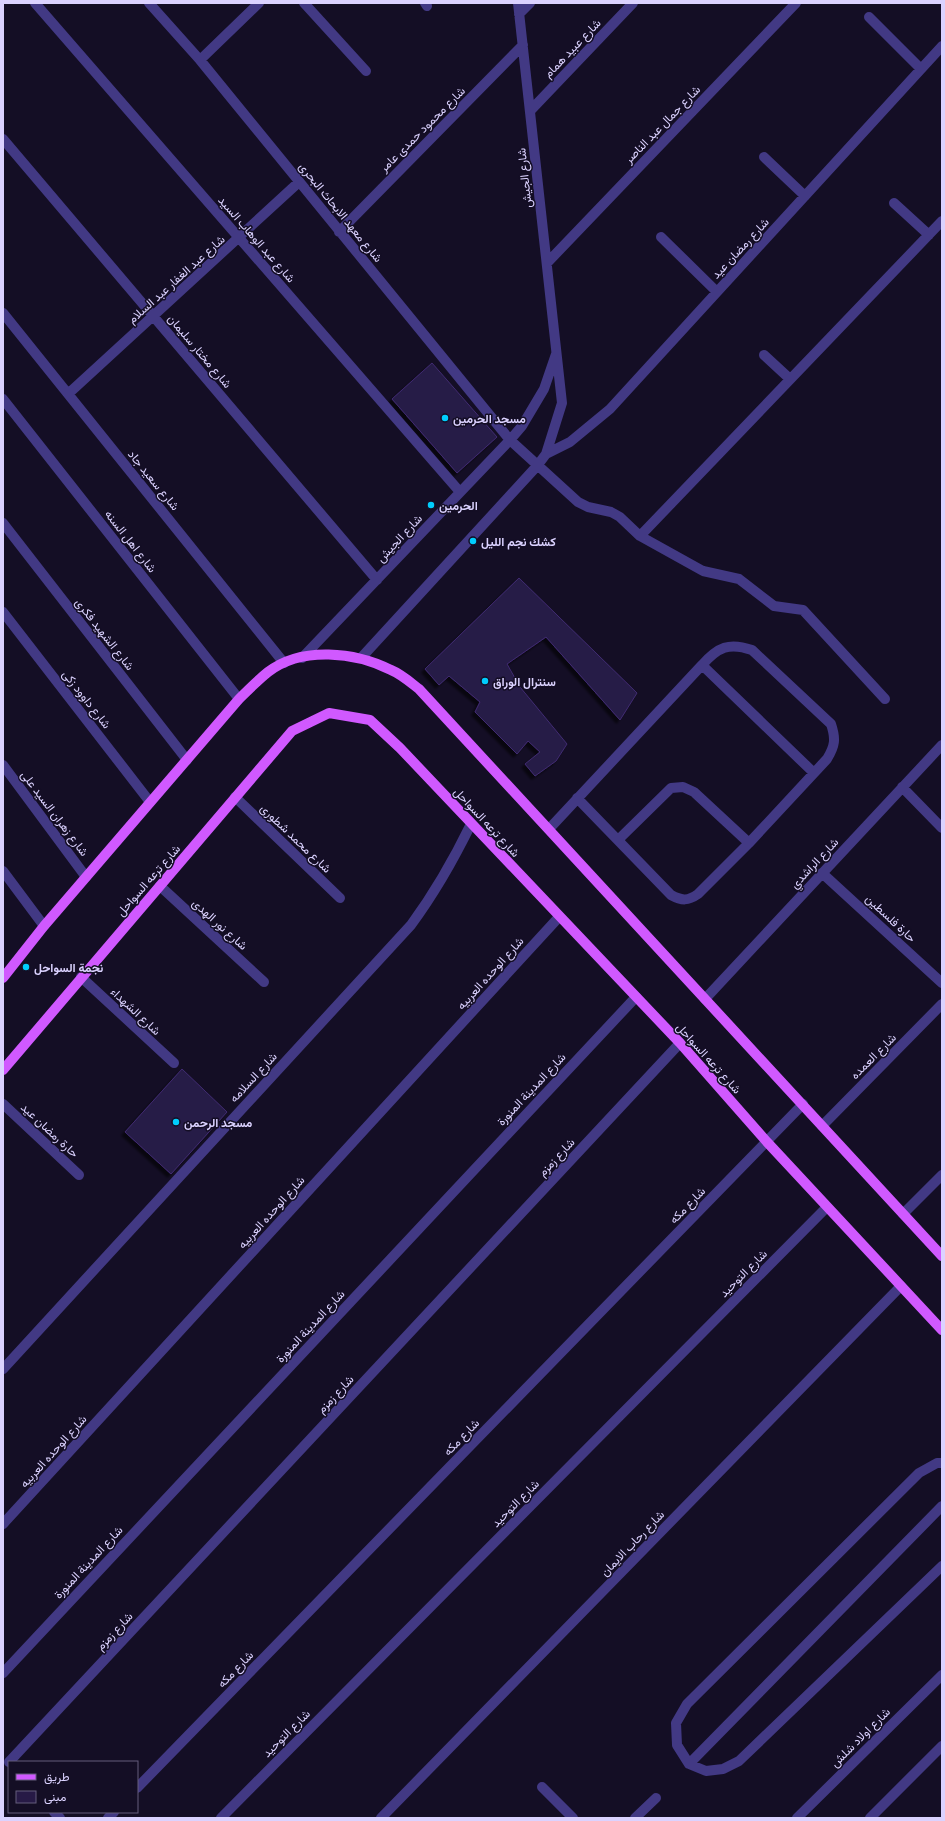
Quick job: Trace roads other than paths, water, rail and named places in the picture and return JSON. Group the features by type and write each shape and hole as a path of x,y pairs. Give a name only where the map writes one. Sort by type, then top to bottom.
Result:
{"main road":[{"path":"3,978 44,926 239,699 268,672 284,663 322,654 361,658 392,670 419,689 942,1256"},
{"name":"شارع ترعه السواحل","path":"3,1070 292,731 329,713 370,720 400,748 680,1043 767,1142 942,1330"}],"street":[{"name":"شارع عبد الوهاب السيد","path":"35,3 460,492"},
{"name":"شارع معهد الابحاث البحرى","path":"149,3 200,60 510,440 536,466 578,502 588,507 611,512 620,517 640,536 702,571 739,579 774,606 803,610 885,699"},
{"path":"200,60 258,3"},
{"path":"304,3 366,71"},
{"name":"شارع الجيش","path":"361,658 546,454 562,403 518,3"},
{"path":"519,14 530,3"},
{"name":"شارع عبيد همام","path":"530,111 633,3"},
{"name":"شارع جمال عبد الناصر","path":"547,263 796,3"},
{"path":"869,17 921,69"},
{"name":"شارع محمود حمدى عامر","path":"339,232 523,45"},
{"name":"شارع رمضان عيد","path":"546,454 570,442 610,409 942,46"},
{"name":"شارع مختار سليمان","path":"3,139 377,580"},
{"path":"764,157 805,196"},
{"name":"شارع عبد الغفار عبد السلام","path":"68,394 154,317 299,182"},
{"path":"894,203 929,235"},
{"path":"640,536 942,221"},
{"path":"661,236 718,292"},
{"name":"شارع سعيد جاد","path":"3,313 284,663"},
{"name":"شارع الجيش","path":"302,658 522,426 544,389 557,350"},
{"path":"764,355 790,379"},
{"name":"شارع اهل السنه","path":"3,399 239,699"},
{"name":"شارع الشهيد فكرى","path":"3,523 187,760"},
{"name":"شارع داوود زكى","path":"3,612 150,802"},
{"path":"549,829 577,798 713,653 725,646 739,645 752,650 831,724 835,736 834,748 828,759 749,843 698,894 690,899 680,900 671,895 577,798"},
{"path":"702,665 814,773"},
{"name":"شارع الراشدي","path":"705,998 942,744"},
{"name":"شارع زهران السيد على","path":"3,765 86,877"},
{"path":"618,840 671,788 683,787 694,792 749,843"},
{"path":"902,787 942,828"},
{"name":"شارع محمد شطورى","path":"235,798 340,898"},
{"name":"شارع السلامه","path":"3,1369 411,925 434,894 454,860 471,824"},
{"path":"3,871 44,926"},
{"name":"حارة فلسطين","path":"822,873 942,983"},
{"name":"شارع نور الهدى","path":"160,886 264,982"},
{"name":"شارع الوحده العربيه","path":"3,1524 559,917"},
{"name":"شارع الشهداء","path":"81,977 174,1063"},
{"name":"شارع المدينة المنورة","path":"3,1672 636,997"},
{"name":"شارع العمده","path":"822,1126 942,1004"},
{"name":"شارع زمزم","path":"12,1761 680,1043"},
{"name":"حارة رمضان عيد","path":"3,1104 79,1175"},
{"name":"شارع مكه","path":"138,1787 803,1104"},
{"path":"903,1214 942,1175"},
{"name":"شارع التوحيد","path":"221,1818 827,1207"},
{"name":"شارع رحاب الايمان","path":"381,1818 901,1286"},
{"path":"942,1463 937,1463 920,1473 687,1704 676,1723 677,1746 689,1764 706,1771 723,1770 739,1761 942,1566"},
{"path":"689,1764 942,1506"},
{"name":"شارع اولاد شلش","path":"797,1818 942,1675"},
{"path":"870,1818 942,1746"},
{"path":"542,1787 573,1818"},
{"path":"635,1818 656,1798"}],"place":[{"name":"مسجد الحرمين","path":"445,418"},
{"name":"الحرمين","path":"431,505"},
{"name":"كشك نجم الليل","path":"473,541"},
{"name":"سنترال الوراق","path":"485,681"},
{"name":"نجمة السواحل","path":"26,967"},
{"name":"مسجد الرحمن","path":"176,1122"}]}
